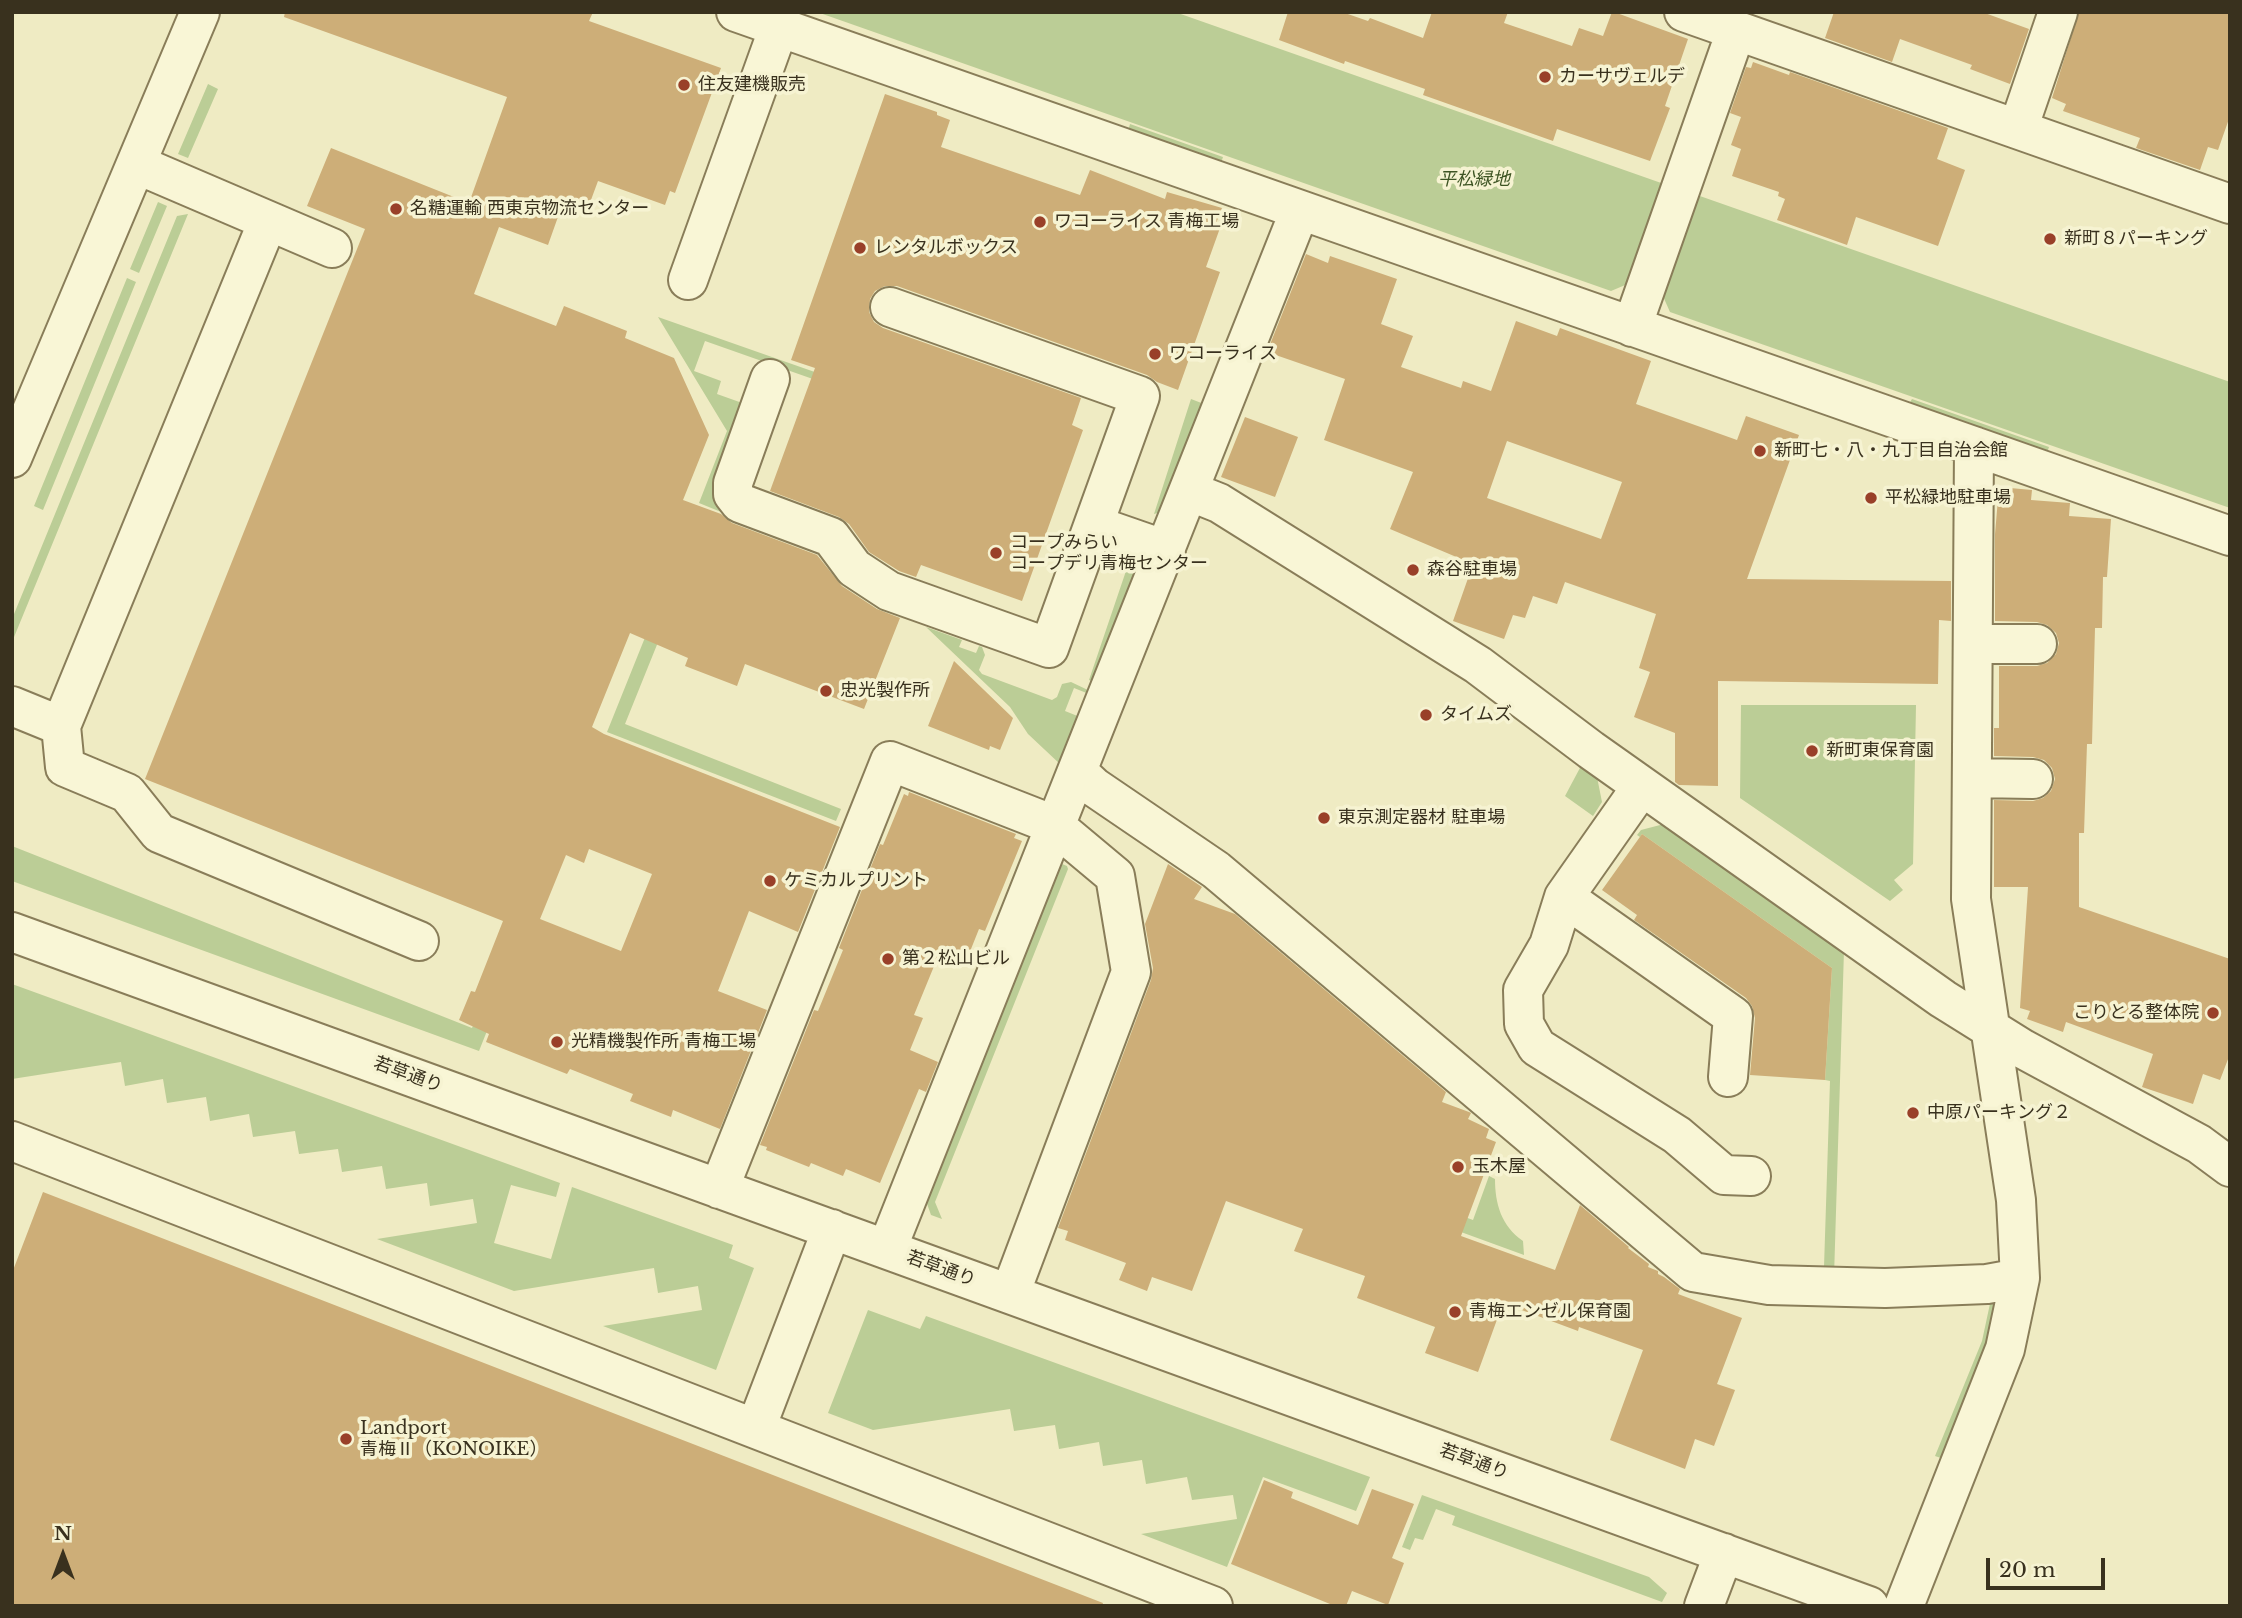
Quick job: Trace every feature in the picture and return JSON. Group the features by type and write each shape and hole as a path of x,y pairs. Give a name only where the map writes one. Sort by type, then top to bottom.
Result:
{"street":[{"path":"12,458 200,12"},
{"path":"736,12 2230,536"},
{"path":"1684,12 2018,130 2227,193"},
{"path":"2018,130 2058,12"},
{"path":"688,280 779,27"},
{"path":"1632,327 1737,31"},
{"path":"136,164 332,248"},
{"path":"887,1249 1300,210"},
{"path":"268,221 61,726 65,767 127,793 159,833 419,941"},
{"path":"770,379 733,483 733,494 740,503 831,537 854,568 889,591 1049,648 1140,396 890,307"},
{"path":"1904,1606 2006,1349 2020,1278 2016,1200 1971,899 1974,446"},
{"path":"1189,491 1219,503 1478,665 1943,999 2023,1049 2199,1144 2230,1167"},
{"path":"1094,525 1166,550"},
{"path":"1973,644 2037,644"},
{"path":"12,706 61,726"},
{"path":"719,1189 890,761 1054,825 1115,876 1131,972 1010,1294"},
{"path":"1077,771 1094,787 1216,870 1693,1272 1769,1285 1885,1288 1987,1284 2020,1278"},
{"path":"1972,778 2033,779"},
{"path":"1643,786 1564,897 1549,945 1523,990 1524,1024 1537,1048 1677,1135 1724,1175 1751,1176"},
{"path":"1564,897 1733,1016 1728,1077"},
{"name":"若草通り","path":"12,932 1869,1606"},
{"path":"12,1141 1213,1606"},
{"path":"756,1428 832,1229"},
{"path":"1704,1606 1724,1553"}],"green space":[{"name":"平松緑地","path":"817,12 1175,12 1664,184 1630,283 1611,291"},
{"path":"208,84 218,89 188,158 178,154"},
{"path":"1130,124 1223,157 1221,163 1128,131"},
{"path":"1697,195 2230,382 2230,508 1670,312 1662,294"},
{"path":"158,202 167,206 139,273 130,269"},
{"path":"188,214 12,642 12,619 177,216"},
{"path":"127,278 136,282 43,510 34,506"},
{"path":"658,317 846,383 844,390 705,341 694,371 721,381 717,394 745,404 726,514 699,503 727,431"},
{"path":"1191,399 1204,404 1161,512 1154,514"},
{"path":"1912,399 2049,447 2047,453 1909,404"},
{"path":"683,543 696,548 625,724 841,809 836,821 607,732"},
{"path":"1127,568 1132,569 1136,576 1094,682 1089,680"},
{"path":"926,627 962,640 959,647 976,653 979,646 982,647 985,655 979,670 982,674 1052,700 1057,697 1062,684 1071,682 1090,691 1089,694 1074,688 1065,711 1080,717 1061,765 1028,734 1010,707"},
{"path":"1741,705 1916,705 1913,864 1894,880 1903,890 1890,901 1740,798"},
{"path":"1581,766 1597,777 1602,802 1593,816 1565,796"},
{"path":"577,769 589,775 479,1051 12,881 12,846 472,1028"},
{"path":"1664,824 1844,950 1834,1277 1697,1264 1702,1254 1775,1266 1824,1267 1830,1081 1825,1080 1832,968 1642,834 1640,837 1637,835 1641,830"},
{"path":"1057,862 1068,869 935,1202 942,1219 931,1215 925,1198"},
{"path":"12,984 560,1183 556,1197 511,1185 494,1243 551,1259 572,1187 733,1245 729,1258 754,1268 716,1370 603,1326 702,1310 698,1286 658,1293 654,1268 514,1291 377,1239 477,1223 473,1199 430,1206 427,1183 386,1189 382,1166 342,1172 338,1149 299,1154 295,1131 253,1137 249,1114 210,1121 206,1097 167,1103 163,1079 125,1086 121,1062 12,1079"},
{"path":"1489,1176 1495,1179 1496,1197 1504,1221 1523,1241 1524,1255 1439,1224 1392,1190 1473,1220"},
{"path":"2001,1294 1998,1314 1944,1459 1935,1456 1982,1341 1991,1299"},
{"path":"868,1310 920,1329 926,1316 1370,1477 1356,1511 1263,1477 1227,1567 1141,1534 1237,1519 1233,1495 1192,1500 1187,1477 1146,1484 1142,1460 1103,1466 1099,1442 1059,1449 1055,1425 1014,1431 1010,1409 873,1430 828,1413"},
{"path":"1422,1495 1649,1577 1667,1593 1662,1602 1452,1525 1455,1516 1436,1509 1423,1540 1415,1538 1410,1550 1402,1547"}],"building":[{"path":"285,12 593,12 589,21 721,68 675,193 670,191 665,205 598,181 588,208 564,200 548,245 499,227 474,294 556,326 564,306 627,331 625,338 674,358 709,435 683,500 721,514 732,523 817,555 842,586 877,609 900,618 864,709 745,664 737,686 685,666 688,658 630,633 592,727 840,827 798,932 749,911 718,991 767,1010 720,1129 673,1110 671,1117 630,1101 633,1094 570,1069 567,1074 486,1042 489,1034 459,1020 471,991 475,992 503,921 145,779 365,229 307,206 331,148 469,203 507,97 284,17","holes":["589,849 652,874 621,951 540,919 566,855 584,863"]},
{"path":"1288,12 1342,12 1368,21 1370,18 1423,38 1432,12 1508,12 1504,23 1572,46 1579,28 1603,36 1614,12 1688,39 1665,106 1670,108 1650,161 1557,129 1553,141 1423,95 1425,89 1279,40"},
{"path":"1834,12 1982,12 2029,29 2010,84 1970,69 1972,65 1900,39 1892,62 1825,38"},
{"path":"2079,12 2230,12 2230,116 2218,150 2208,147 2200,170 2136,148 2140,138 2063,111 2066,104 2052,98"},
{"path":"1753,62 1789,75 1790,72 1948,128 1937,159 1965,170 1938,246 1856,217 1847,245 1777,220 1785,199 1778,196 1779,192 1732,176 1741,149 1731,145 1741,117 1730,113 1746,67 1751,68"},
{"path":"885,94 937,112 937,115 950,120 941,147 1080,195 1090,170 1165,199 1167,192 1222,208 1215,226 1220,228 1206,267 1220,272 1178,390 1147,375 897,286 885,286 875,291 870,299 869,312 874,322 883,328 1081,398 1072,425 1083,430 1022,601 921,565 916,577 899,571 869,552 849,524 839,517 770,491 815,368 791,360"},
{"path":"1306,254 1328,263 1330,256 1397,279 1381,324 1413,336 1401,367 1461,388 1463,381 1491,391 1516,321 1557,336 1560,328 1651,361 1636,404 1737,440 1746,416 1799,435 1747,579 1951,581 1951,621 1939,620 1938,684 1718,681 1718,786 1679,785 1675,782 1675,733 1634,717 1650,672 1639,668 1656,614 1565,582 1557,604 1533,596 1525,618 1513,615 1504,639 1453,621 1473,564 1390,529 1413,472 1324,440 1345,379 1267,352","holes":["1507,441 1622,482 1601,539 1487,498"]},
{"path":"1245,417 1298,437 1275,497 1221,477"},
{"path":"1999,487 2032,490 2031,500 2070,503 2069,516 2111,519 2107,577 2103,577 2102,628 2095,628 2092,744 2087,744 2084,833 2079,833 2079,907 2230,959 2230,1054 2220,1080 2203,1074 2193,1104 2142,1087 2153,1054 2066,1022 2063,1032 2027,1019 2030,1011 2020,1008 2028,887 1994,887 1994,800 2033,801 2043,798 2051,791 2055,779 2052,768 2044,760 2033,757 1994,756 1994,728 1999,728 1999,666 2037,666 2047,663 2056,654 2059,643 2056,633 2047,625 2037,622 1995,621 1995,534"},
{"path":"954,661 1013,718 1000,750 990,746 989,750 928,726"},
{"path":"909,792 1016,834 1014,838 1022,841 985,931 979,929 965,964 939,954 914,1015 923,1018 910,1050 938,1062 926,1092 919,1089 880,1183 846,1169 843,1176 811,1163 809,1167 766,1150 767,1147 760,1145 814,1010 818,1011 843,950 839,948 880,844 883,845 904,794 908,796"},
{"path":"1642,834 1832,968 1825,1080 1750,1075 1755,1018 1752,1006 1746,998 1634,920 1637,915 1602,890"},
{"path":"1168,864 1202,887 1194,899 1235,914 1446,1092 1442,1102 1471,1113 1468,1119 1489,1129 1486,1138 1496,1142 1461,1236 1555,1270 1580,1205 1649,1264 1648,1267 1658,1271 1658,1274 1680,1289 1678,1294 1742,1318 1717,1384 1735,1390 1714,1446 1695,1439 1685,1469 1610,1440 1643,1350 1579,1327 1578,1331 1503,1303 1478,1372 1425,1353 1435,1327 1357,1298 1365,1276 1294,1251 1303,1229 1226,1201 1192,1291 1152,1277 1147,1291 1119,1280 1126,1263 1065,1240 1068,1231 1058,1228 1151,980 1153,968 1145,924"},
{"name":"Landport 青梅Ⅱ（KONOIKE）","path":"43,1192 1103,1603 1102,1606 12,1606 12,1273"},
{"path":"1264,1480 1293,1492 1291,1498 1358,1525 1372,1489 1414,1504 1392,1558 1404,1563 1388,1605 1352,1591 1346,1606 1335,1606 1231,1564"}],"place":[{"name":"カーサヴェルデ","path":"1545,77"},
{"name":"住友建機販売","path":"684,85"},
{"name":"名糖運輸 西東京物流センター","path":"396,209"},
{"name":"ワコーライス 青梅工場","path":"1040,222"},
{"name":"新町８パーキング","path":"2050,239"},
{"name":"レンタルボックス","path":"860,248"},
{"name":"ワコーライス","path":"1155,354"},
{"name":"新町七・八・九丁目自治会館","path":"1760,451"},
{"name":"平松緑地駐車場","path":"1871,498"},
{"name":"コープみらい コープデリ青梅センター","path":"996,553"},
{"name":"森谷駐車場","path":"1413,570"},
{"name":"忠光製作所","path":"826,691"},
{"name":"タイムズ","path":"1426,715"},
{"name":"新町東保育園","path":"1812,751"},
{"name":"東京測定器材 駐車場","path":"1324,818"},
{"name":"ケミカルプリント","path":"770,881"},
{"name":"第２松山ビル","path":"888,959"},
{"name":"こりとる整体院","path":"2213,1013"},
{"name":"光精機製作所 青梅工場","path":"557,1042"},
{"name":"中原パーキング２","path":"1913,1113"},
{"name":"玉木屋","path":"1458,1167"},
{"name":"青梅エンゼル保育園","path":"1455,1312"},
{"name":"Landport 青梅Ⅱ（KONOIKE）","path":"346,1439"}]}
